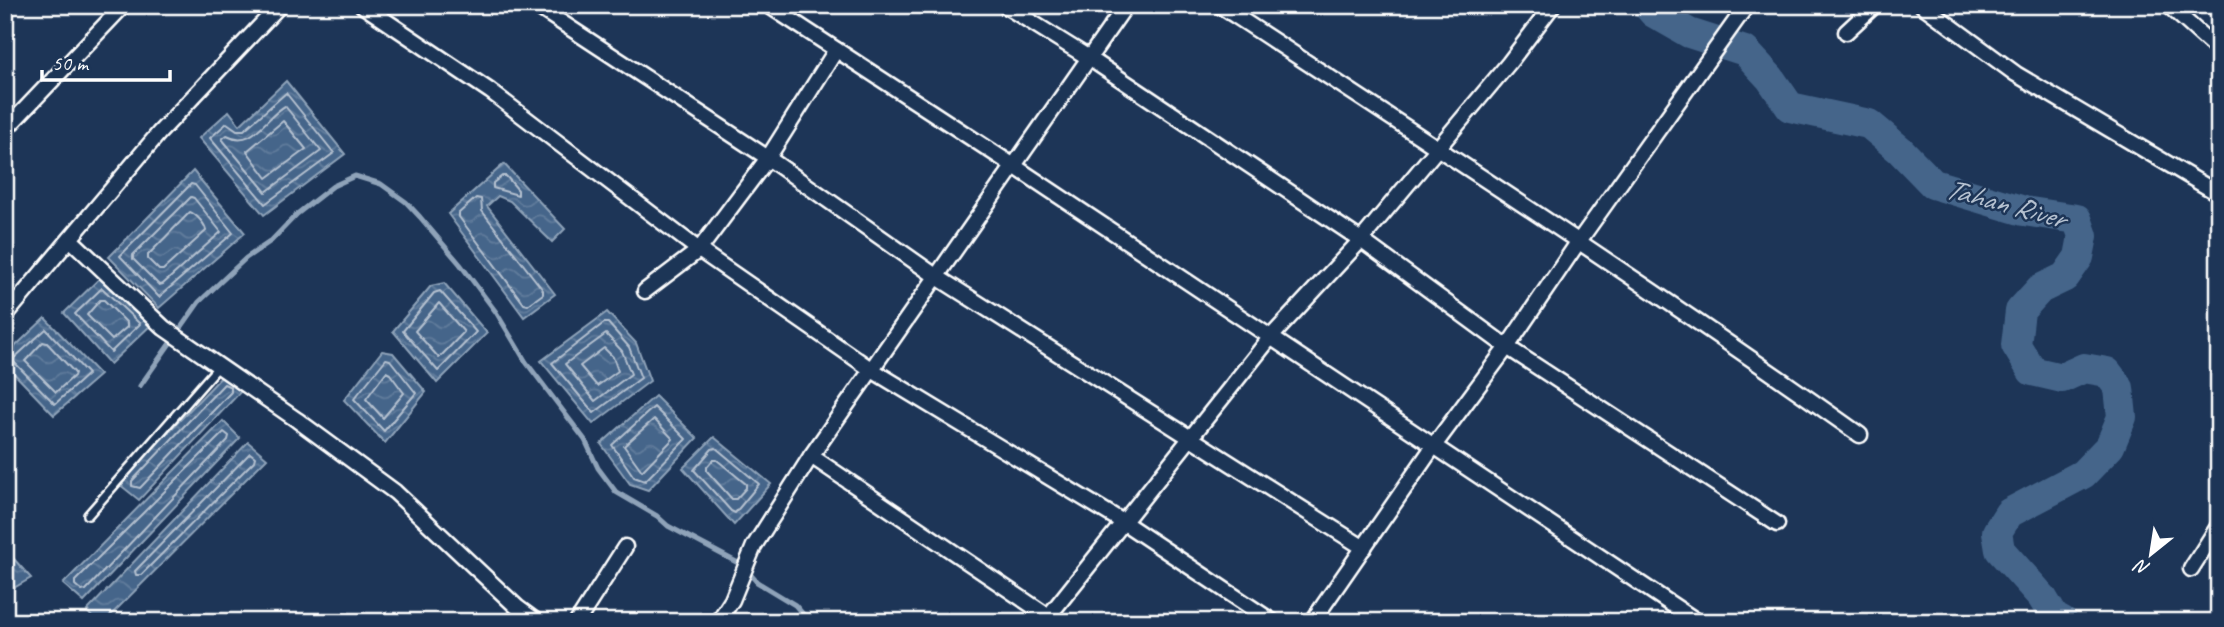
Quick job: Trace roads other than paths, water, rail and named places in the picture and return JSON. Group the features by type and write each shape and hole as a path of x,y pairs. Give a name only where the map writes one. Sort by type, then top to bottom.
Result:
{"street":[{"path":"5,130 124,5"},
{"path":"5,316 159,132 280,5"},
{"path":"362,5 490,91 699,250 872,370 1123,522 1273,622"},
{"path":"535,5 768,158 936,277 1364,548"},
{"path":"768,5 1698,622"},
{"path":"1004,5 1089,58 1361,240 1507,347 1777,524"},
{"path":"718,622 732,600 754,546 811,456 1126,5"},
{"path":"1219,5 1579,241 1748,355 1860,435"},
{"path":"811,456 1050,620 1123,522 1270,338 1361,240 1509,63 1553,5"},
{"path":"1312,622 1747,5"},
{"path":"1846,32 1875,5"},
{"path":"1922,5 2016,74 2219,194"},
{"path":"2168,5 2219,51"},
{"path":"645,291 699,250 768,158 836,50"},
{"path":"70,239 164,328 242,381 394,492 537,622"},
{"path":"2191,569 2219,526"},
{"path":"576,622 625,547"}],"lane":[{"path":"88,515 218,367"}],"water":[{"path":"286,81 345,154 264,215 199,138 229,111 240,125"},
{"path":"504,164 565,229 552,242 510,201 498,196 487,206 555,294 524,317 448,214"},
{"path":"193,171 245,233 159,308 109,257"},
{"path":"102,276 152,324 110,364 64,313"},
{"path":"444,283 487,333 437,383 393,331 431,286"},
{"path":"607,312 636,343 650,381 593,424 541,361"},
{"path":"45,318 100,375 54,415 5,364 5,356"},
{"path":"382,351 393,353 426,392 385,443 344,400"},
{"path":"226,372 243,389 139,500 119,484"},
{"path":"655,396 697,438 648,490 630,484 601,444"},
{"path":"223,421 240,438 84,602 63,584"},
{"path":"714,437 771,484 734,525 683,468"},
{"path":"248,442 267,458 104,622 96,622 87,611"},
{"path":"5,549 31,578 5,593"}],"waterway":[{"name":"Tahan River","path":"1647,5 1654,13 1689,33 1745,51 1770,78 1790,107 1869,124 1900,150 1933,184 2024,211 2077,219 2083,236 2079,257 2065,277 2040,289 2020,311 2016,345 2032,371 2062,378 2084,368 2107,372 2119,388 2122,417 2110,446 2083,474 2009,513 1997,532 2000,550 2042,597 2054,617 2063,622"},
{"path":"140,386 199,302 246,258 271,241 297,214 333,186 355,176 381,184 406,202 460,264 496,312 526,362 585,440 598,468 616,492 657,516 668,526 742,565 757,582 795,605 808,620 815,622"}]}
